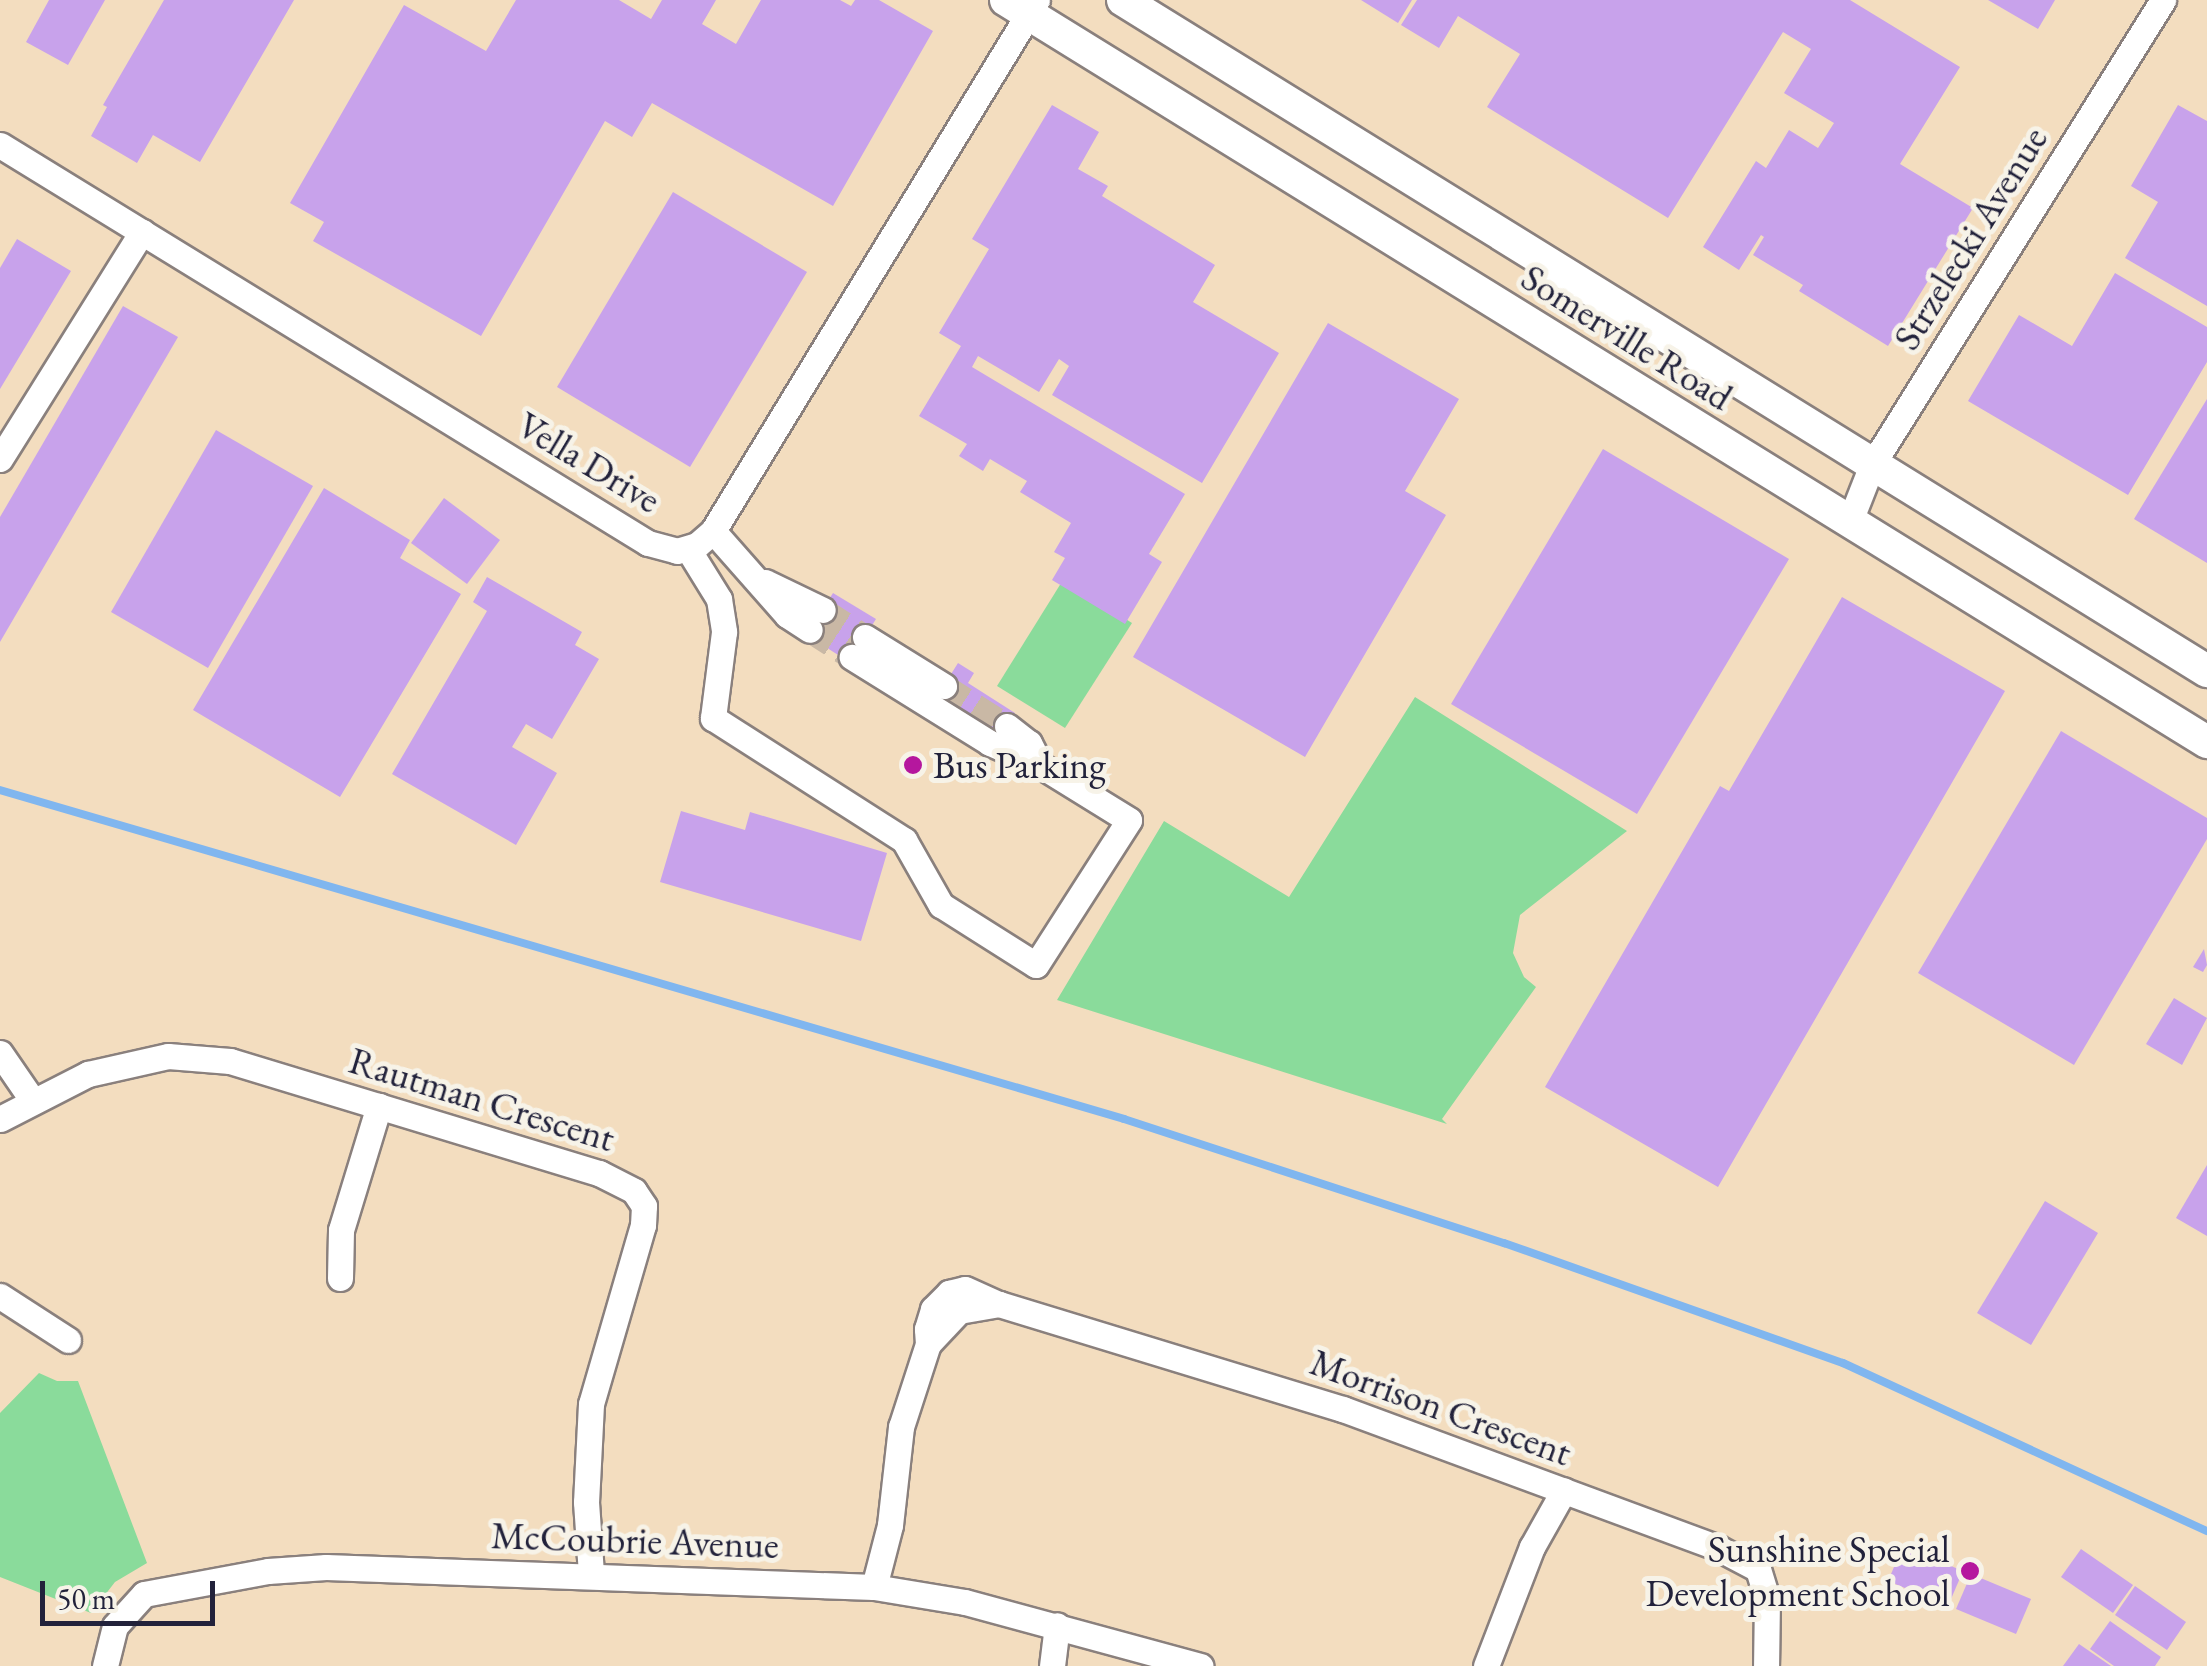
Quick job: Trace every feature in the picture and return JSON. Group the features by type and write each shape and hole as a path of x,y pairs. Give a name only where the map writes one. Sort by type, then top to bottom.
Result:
{"main road":[{"name":"Somerville Road","path":"1123,0 2207,671"},
{"name":"Somerville Road","path":"1024,5 2207,742"}],"street":[{"name":"Strzelecki Avenue","path":"1850,521 1872,465 2163,0"},
{"name":"Vella Drive","path":"0,145 648,544 666,550 688,549 714,532 1024,5"},
{"path":"0,459 142,232"},
{"path":"714,532 787,615 816,620"},
{"path":"688,549 720,599 724,632 712,708 715,720 904,840 941,905 1036,965 1129,820 1040,764 990,743 859,647 944,686"},
{"path":"1007,726 1029,743 1040,764"},
{"path":"0,1053 33,1101"},
{"name":"Rautman Crescent","path":"0,1119 88,1074 168,1056 230,1061 619,1180 644,1206 643,1226 591,1404 582,1574"},
{"path":"340,1278 342,1230 379,1106"},
{"name":"Morrison Crescent","path":"886,1589 901,1427 928,1344 927,1329 933,1309 949,1293 965,1288 999,1304 1343,1409 1718,1548 1758,1569 1767,1598 1766,1666"},
{"path":"0,1296 68,1340"},
{"path":"1486,1666 1555,1487"},
{"name":"McCoubrie Avenue","path":"105,1666 110,1637 121,1615 144,1594 162,1588 326,1567 582,1574 886,1589 1067,1628 1200,1666"},
{"path":"1052,1666 1067,1628"},
{"path":"1064,1666 1067,1628"}],"green space":[{"path":"1063,580 1132,623 1065,728 997,686"},
{"path":"1415,697 1627,831 1520,915 1513,953 1524,977 1536,987 1442,1119 1447,1124 1057,1000 1164,821 1289,897"},
{"path":"39,1373 57,1381 78,1381 147,1563 115,1582 91,1613 0,1577 0,1413"}],"building":[{"path":"49,0 105,0 68,65 26,42"},
{"path":"164,0 294,0 200,162 153,135 137,163 91,136 107,107 103,105"},
{"path":"516,0 619,0 651,19 662,0 716,0 702,24 736,44 761,0 840,0 851,6 855,0 879,0 933,31 833,206 652,103 632,137 605,121 481,336 313,241 324,222 290,203 404,5 486,51"},
{"path":"1361,0 1412,0 1398,23"},
{"path":"1417,0 1850,0 1960,67 1900,164 1973,208 1888,346 1799,291 1803,285 1753,255 1764,237 1761,235 1739,270 1703,247 1756,161 1766,168 1789,130 1818,148 1834,123 1784,93 1811,49 1783,32 1668,218 1487,107 1520,54 1458,16 1439,48 1401,25"},
{"path":"1988,0 2055,0 2038,29"},
{"path":"1052,105 1099,132 1078,169 1108,186 1102,196 1215,265 1193,302 1279,353 1202,483 1052,395 1069,366 1059,359 1039,392 978,356 972,367 1185,494 1149,554 1162,562 1125,624 1052,580 1065,558 1054,552 1071,523 1020,492 1027,481 990,459 983,471 959,456 967,444 919,416 961,346 939,333 989,249 972,239"},
{"path":"2178,105 2207,121 2207,306 2125,258 2158,202 2131,186"},
{"path":"673,192 807,272 690,467 557,387"},
{"path":"17,239 71,271 0,389 0,268"},
{"path":"2115,273 2207,327 2207,362 2128,495 1968,401 2019,315 2072,346"},
{"path":"123,306 178,337 0,642 0,517"},
{"path":"1328,323 1459,399 1405,491 1446,515 1305,757 1133,657"},
{"path":"2207,399 2207,563 2134,519"},
{"path":"216,430 313,486 208,668 111,612"},
{"path":"1603,449 1789,559 1637,814 1451,704"},
{"path":"324,488 410,540 400,558 461,594 340,797 193,710"},
{"path":"444,498 500,540 467,584 411,543"},
{"path":"487,577 582,632 575,645 599,659 552,739 526,724 512,747 557,773 516,845 392,774 487,611 473,602"},
{"path":"833,593 876,619 849,662 807,635"},
{"path":"1842,597 2005,691 1718,1187 1545,1087 1720,786 1729,791"},
{"path":"958,663 974,673 968,683 1015,713 1000,738 936,698"},
{"path":"2061,731 2207,818 2207,839 2074,1065 1918,973"},
{"path":"681,811 745,830 750,812 887,853 861,941 660,882"},
{"path":"2204,949 2207,965 2203,972 2193,967"},
{"path":"2174,998 2207,1018 2182,1065 2146,1044"},
{"path":"2207,1165 2207,1236 2176,1218"},
{"path":"2045,1201 2098,1233 2031,1345 1977,1313"},
{"path":"1903,1546 1963,1571 1948,1606 1888,1581"},
{"path":"2081,1549 2133,1585 2113,1613 2061,1577"},
{"path":"1971,1574 2031,1599 2016,1634 1956,1609"},
{"path":"2135,1586 2186,1622 2167,1650 2115,1615"},
{"path":"2110,1621 2161,1657 2155,1666 2114,1666 2090,1649"},
{"path":"2079,1644 2111,1666 2063,1666"}],"waterway":[{"path":"0,790 1124,1119 1504,1243 1843,1363 2207,1531"}],"tunnel":[{"path":"823,610 865,637"},
{"path":"810,630 852,657"},
{"path":"944,686 1007,726"}],"place":[{"name":"Bus Parking","path":"913,765"},
{"name":"Sunshine Special Development School","path":"1970,1571"}]}
